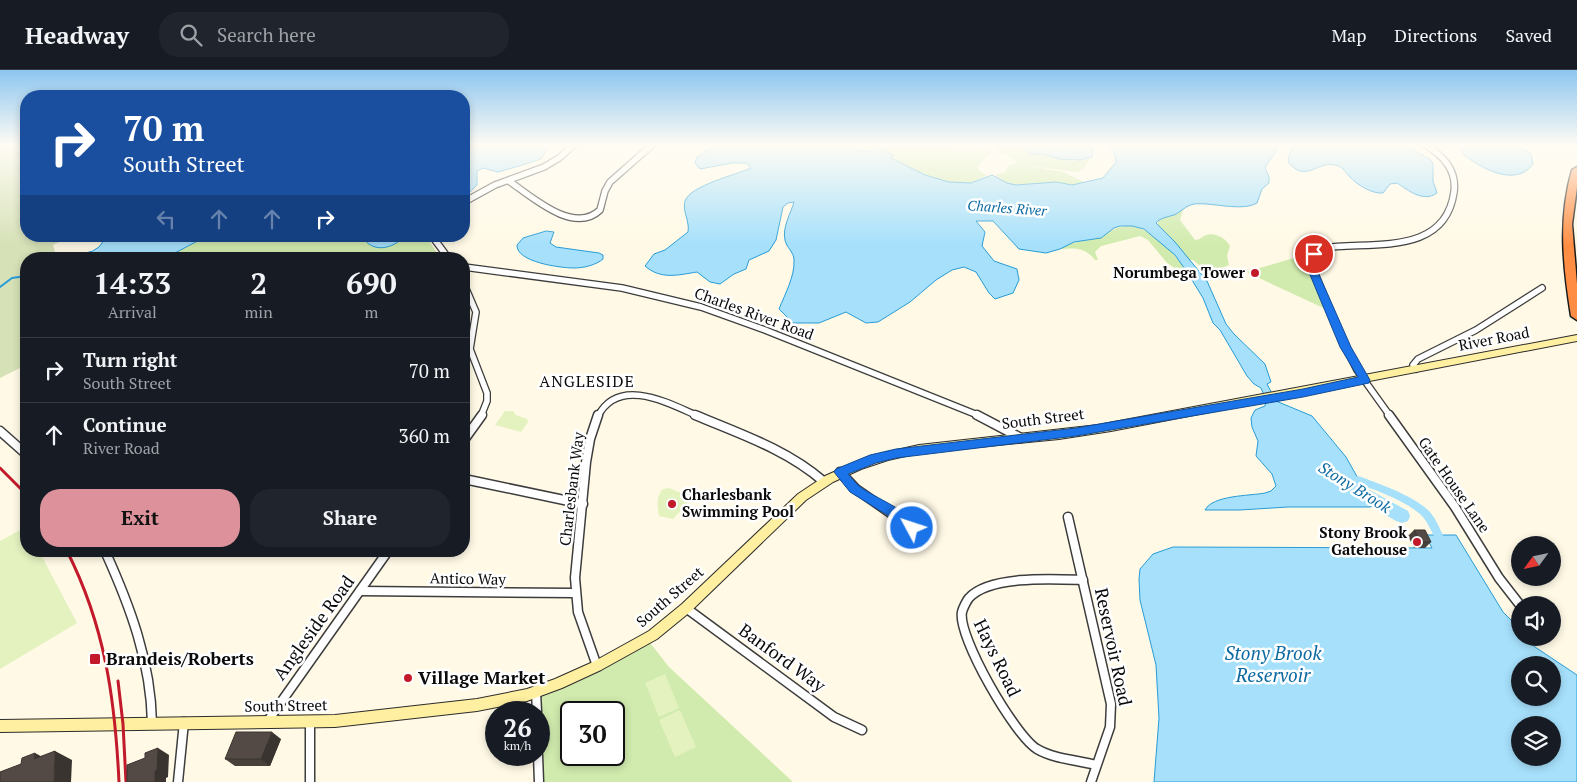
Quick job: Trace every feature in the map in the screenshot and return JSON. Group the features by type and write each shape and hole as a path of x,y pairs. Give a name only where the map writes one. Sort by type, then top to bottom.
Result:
{"highway":[{"path":"1575,178 1569,203 1566,235 1569,272 1577,316"}],"main road":[{"name":"River Road","path":"1268,399 1577,338"},
{"name":"South Street","path":"0,726 184,722 310,722 477,705 536,692 598,666 648,638 686,608 791,505 823,481 874,458 896,453 1076,432 1268,399"}],"street":[{"path":"470,198 488,188 516,178"},
{"path":"509,181 562,215 586,218 602,208 604,193 614,178"},
{"name":"Gate House Lane","path":"1454,178 1451,206 1446,219 1438,230 1421,239 1330,246 1318,250 1311,259 1313,270 1342,340 1354,363 1411,448 1455,507 1499,578 1513,596"},
{"name":"Charles River Road","path":"470,267 622,288 700,307 754,325 990,420 1021,438"},
{"name":"River Road","path":"1416,369 1413,365 1418,359 1476,330 1542,288"},
{"path":"470,298 476,312 470,348 488,393 481,417 470,432"},
{"name":"Charlesbank Way","path":"598,666 581,625 575,594 588,453 595,420 601,409 608,403 634,395 648,396 667,402 786,454 804,465 823,481"},
{"path":"0,431 20,449"},
{"path":"840,472 854,489 896,514 912,528"},
{"path":"470,480 583,504"},
{"name":"Reservoir Road","path":"1068,517 1111,704 1110,727 1091,782"},
{"path":"108,557 123,592 137,634 152,702 152,723"},
{"name":"Angleside Road","path":"266,723 384,557"},
{"name":"Hays Road","path":"1083,580 1024,579 1002,583 977,592 968,598 961,609 960,618 969,640 1020,736 1032,746 1044,752 1096,765"},
{"name":"Antico Way","path":"360,592 575,594"},
{"name":"Banford Way","path":"686,608 834,717 862,730"},
{"path":"536,692 536,701"},
{"path":"178,782 184,722"},
{"path":"310,722 310,782"},
{"path":"538,766 539,782"}],"green space":[{"path":"0,178 20,178 20,242 59,242 53,245 55,252 20,252 20,368 0,378"},
{"path":"936,178 981,178 971,183 949,182"},
{"path":"1000,178 1076,178 1084,182 1072,185 1054,182 1020,185 1007,183"},
{"path":"1184,207 1180,220 1195,240 1213,234 1223,238 1230,246 1227,256 1229,265 1222,268 1224,278 1218,280 1214,278 1193,260 1189,260 1175,242 1157,225 1159,220"},
{"path":"1135,227 1154,236 1172,252 1190,278 1167,263 1148,240 1140,236 1101,246 1095,252 1098,260 1095,260 1079,249 1060,249 1072,243 1098,238 1117,228"},
{"path":"196,242 430,242 436,252 177,252"},
{"path":"1318,251 1311,259 1330,311 1246,272"},
{"path":"505,411 513,411 516,415 527,419 528,422 521,432 495,425"},
{"name":"Charlesbank Swimming Pool","path":"670,488 678,492 690,492 691,500 673,519 659,516 658,509 658,498 661,492 663,489"},
{"path":"20,530 20,557 42,557 77,623 0,669 0,541"},
{"path":"647,639 669,667 793,782 539,782 539,766 550,766 550,701 537,701 536,692"},
{"path":"665,674 679,708 659,717 645,683"},
{"path":"680,710 696,747 675,757 659,720"}],"water":[{"path":"470,178 477,178 477,185 470,192"},
{"name":"Charles River","path":"723,178 936,178 949,182 971,183 984,178 998,178 1016,185 1056,182 1072,185 1102,178 1269,178 1269,183 1262,189 1257,203 1250,206 1235,207 1194,204 1156,223 1175,242 1207,281 1226,324 1265,364 1271,382 1267,384 1276,401 1312,416 1346,457 1364,489 1387,502 1370,507 1205,510 1216,501 1265,493 1271,491 1276,486 1272,474 1256,456 1258,441 1252,427 1251,418 1255,410 1265,406 1266,400 1261,388 1254,384 1247,376 1220,330 1213,323 1203,298 1175,255 1144,229 1120,226 1114,228 1101,238 1074,242 1046,253 1019,249 993,221 976,221 985,232 982,246 994,261 1017,269 1019,280 1013,293 995,299 976,272 964,267 952,270 936,280 910,302 878,322 866,323 846,312 819,323 793,323 779,309 789,285 794,266 794,257 784,235 794,202 788,203 783,207 776,240 769,251 749,260 746,269 734,274 720,284 710,282 697,272 663,275 645,266 654,254 665,250 688,232 685,201 696,190"},
{"path":"1351,178 1433,178 1437,193 1432,196 1421,196 1397,183 1390,184 1383,193 1379,193 1356,183"},
{"path":"546,231 554,232 550,243 556,247 599,253 603,255 603,259 586,267 567,268 531,260 519,251 517,245 523,238"},
{"path":"103,242 196,242 177,252 91,252"},
{"path":"366,242 398,242 383,248"},
{"name":"Stony Brook Reservoir","path":"1425,535 1456,535 1503,612 1511,620 1511,646 1534,646 1548,656 1511,656 1511,706 1561,706 1561,664 1577,675 1577,782 1154,782 1159,718 1156,665 1140,600 1139,579 1140,569 1153,554 1173,547 1432,548"}],"building":[{"path":"1414,530 1425,530 1431,542 1420,542"},
{"path":"236,732 272,732 261,759 225,759"},
{"path":"158,748 155,782 127,782 127,765 145,758 145,753"},
{"path":"55,751 54,782 0,782 0,772 21,764 22,758 35,753 34,759"}],"waterway":[{"path":"0,287 12,278 20,277"},
{"path":"1358,480 1394,494 1421,510 1428,516 1438,535"},
{"name":"Stony Brook","path":"1366,495 1402,516"}],"railway":[{"path":"0,468 20,488"},
{"path":"70,557 91,607 106,664 115,721 119,782"},
{"path":"118,681 123,724 126,782"}],"place":[{"name":"Norumbega Tower","path":"1255,273"},
{"name":"Charlesbank Swimming Pool","path":"672,504"},
{"name":"Stony Brook Gatehouse","path":"1417,542"},
{"name":"Brandeis/Roberts","path":"95,659"},
{"name":"Village Market","path":"408,678"}],"district":[{"name":"ANGLESIDE","path":"587,381"}],"route":[{"path":"912,528 896,514 854,489 840,472 874,458 896,453 1076,432 1303,393 1365,380 1346,347 1313,270 1311,259 1314,254"}]}
